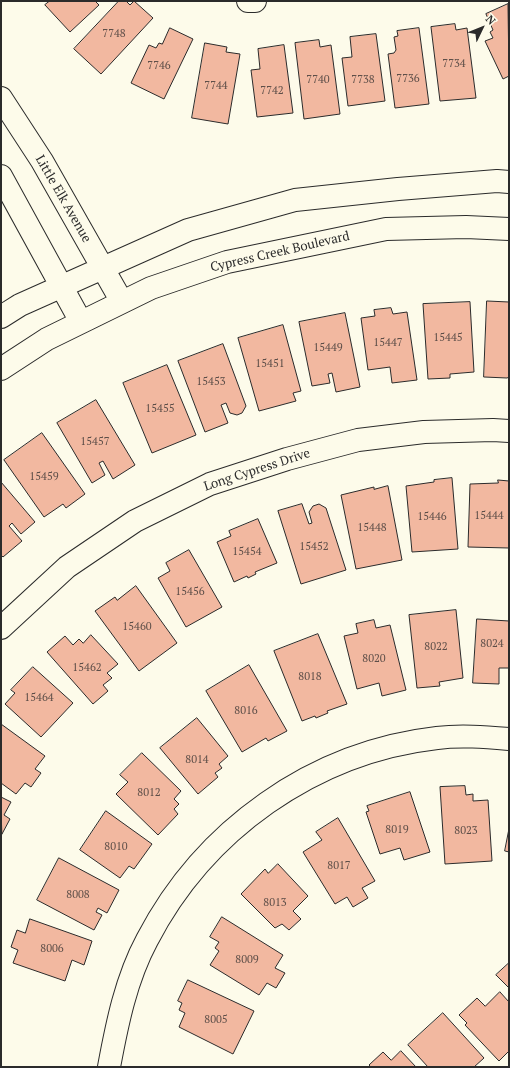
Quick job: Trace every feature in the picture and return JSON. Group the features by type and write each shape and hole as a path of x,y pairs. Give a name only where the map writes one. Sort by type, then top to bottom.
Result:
{"street":[{"path":"248,1 255,1"},
{"name":"Little Elk Avenue","path":"1,98 42,162 122,302"},
{"path":"1,176 81,322"},
{"path":"1,317 20,305 188,230 295,200 398,189 498,181 509,182"},
{"name":"Cypress Creek Boulevard","path":"1,369 48,339 151,288 227,262 386,229 466,227 509,229"},
{"name":"Long Cypress Drive","path":"1,628 67,567 136,521 210,484 287,459 358,440 424,432 509,431"},
{"path":"108,1067 118,1021 131,979 146,941 166,906 188,875 233,829 279,793 322,769 357,755 398,744 438,737 484,737 509,739"}],"building":[{"path":"50,1 95,1 99,5 70,32 45,5"},
{"path":"119,1 126,1 130,5 134,1 153,18 101,74 74,49"},
{"path":"508,4 509,76 503,79 485,41 493,38 490,32 493,30 486,14"},
{"path":"455,24 456,30 467,28 476,98 440,101 431,27"},
{"path":"170,28 193,39 164,99 131,83 149,45 156,48 159,43 162,44"},
{"path":"419,28 429,104 395,108 388,54 394,53 396,50 394,37 398,36 397,31"},
{"path":"376,34 385,101 348,106 342,58 352,57 350,37"},
{"path":"319,40 320,47 331,45 340,114 304,119 295,43"},
{"path":"205,43 227,47 226,52 240,54 228,124 192,118"},
{"path":"284,45 293,113 257,117 251,70 260,69 258,49"},
{"path":"487,301 509,302 509,377 507,378 484,377"},
{"path":"470,302 474,372 450,374 450,378 428,379 423,304"},
{"path":"391,308 393,314 407,312 417,380 392,383 390,367 368,370 361,318 375,316 374,310"},
{"path":"345,313 360,387 336,392 332,373 328,374 330,383 312,386 299,322"},
{"path":"283,325 301,391 293,393 296,401 259,411 238,338"},
{"path":"223,344 246,406 242,413 237,415 230,413 226,403 221,405 228,423 205,432 178,361"},
{"path":"167,365 196,435 152,453 123,383"},
{"path":"96,400 135,465 113,479 103,461 99,463 105,475 92,483 57,423"},
{"path":"42,433 85,494 66,508 63,504 44,517 4,460"},
{"path":"452,478 458,549 412,552 406,486"},
{"path":"498,480 509,481 509,548 468,547 470,484 498,483"},
{"path":"1,482 35,522 21,534 12,523 9,526 22,541 3,557 1,555"},
{"path":"388,486 402,560 356,569 341,495 374,487 374,489"},
{"path":"302,504 309,524 312,523 309,512 313,506 319,504 326,508 346,570 301,584 278,511"},
{"path":"258,519 277,563 255,572 256,574 248,578 247,576 234,582 217,542 231,536 229,531"},
{"path":"189,550 222,607 186,627 158,578 170,571 166,563"},
{"path":"136,586 177,643 139,671 95,611 115,597 117,600"},
{"path":"456,610 463,678 439,682 440,686 417,688 409,615"},
{"path":"477,619 509,621 509,668 499,668 499,684 473,683"},
{"path":"374,620 376,628 390,625 406,690 382,696 379,683 357,689 344,636 358,633 356,624"},
{"path":"318,634 347,704 327,711 328,713 316,718 315,716 302,721 274,651"},
{"path":"91,635 118,664 107,673 112,678 103,685 108,691 93,704 47,652 65,636 73,645 79,639 83,643"},
{"path":"249,665 287,731 268,741 266,738 242,752 206,691"},
{"path":"33,667 73,703 41,737 5,704 15,693 11,690"},
{"path":"197,718 228,756 219,764 222,768 215,773 218,777 198,794 160,748"},
{"path":"1,724 45,756 35,769 41,773 31,787 25,783 16,794 1,783"},
{"path":"142,753 181,791 174,799 179,804 174,809 178,814 158,835 116,794 128,782 120,775"},
{"path":"465,786 466,795 473,794 473,801 488,800 492,861 445,864 440,787"},
{"path":"410,792 430,852 404,860 400,848 380,854 366,812 369,811 367,806"},
{"path":"1,797 11,802 4,815 10,819 2,834"},
{"path":"106,811 152,844 134,869 129,866 120,878 80,850"},
{"path":"338,818 375,881 362,888 368,898 353,907 347,897 335,904 303,852 322,840 316,832"},
{"path":"509,829 509,852 505,851"},
{"path":"59,858 119,890 107,913 98,908 96,912 102,915 94,930 37,900"},
{"path":"278,864 308,896 293,911 301,919 289,930 282,924 275,928 241,894 265,869 268,873"},
{"path":"222,917 283,955 275,968 285,973 276,988 267,983 259,995 210,965 219,951 215,948 219,942 210,937"},
{"path":"30,919 92,941 84,965 72,960 65,981 13,963 18,950 11,947 17,930 25,933"},
{"path":"509,963 509,988 496,975"},
{"path":"188,980 254,1011 233,1054 179,1027 185,1013 179,1010 182,1003 178,1001"},
{"path":"500,992 509,1002 509,1051 499,1061 465,1025 467,1023 459,1015 477,998 485,1006"},
{"path":"443,1013 484,1058 474,1067 428,1067 408,1045"},
{"path":"401,1051 416,1067 371,1067 369,1065 383,1052 391,1060"}]}
